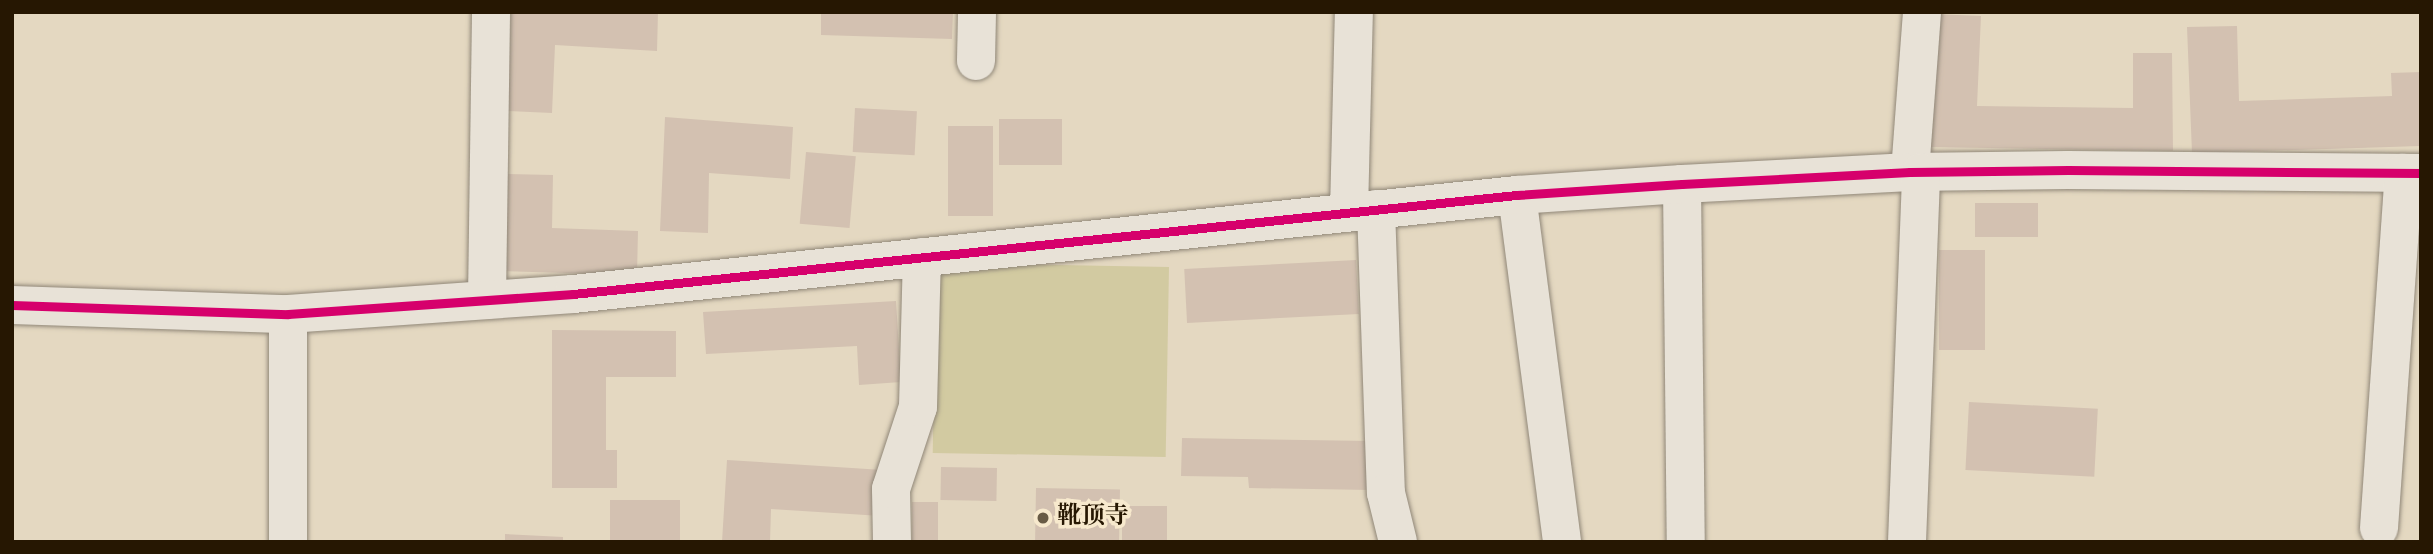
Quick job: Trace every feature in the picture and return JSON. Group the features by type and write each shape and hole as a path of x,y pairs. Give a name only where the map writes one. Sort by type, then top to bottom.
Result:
{"street":[{"path":"486,300 491,12"},
{"path":"976,61 977,12"},
{"path":"1354,12 1362,211 1386,493 1398,542"},
{"path":"1907,542 1915,172 1922,12"},
{"path":"12,306 288,314 486,300 1517,195 1682,184 1915,172 2412,173 2379,528"},
{"path":"1682,184 1686,542"},
{"path":"1517,195 1562,542"},
{"path":"892,542 891,489 918,407 922,257"},
{"path":"288,314 288,542"}],"shaded area":[{"path":"936,263 1169,267 1166,457 933,453"}],"building":[{"path":"511,12 658,12 657,51 555,45 552,113 507,111"},
{"path":"821,12 953,12 952,39 821,35"},
{"path":"1934,14 1981,16 1977,106 2133,108 2133,53 2172,53 2173,151 1929,147"},
{"path":"2237,26 2239,101 2392,96 2391,73 2421,72 2421,146 2192,153 2187,27"},
{"path":"855,108 917,111 915,155 853,152"},
{"path":"665,117 793,127 790,179 709,173 708,233 660,231"},
{"path":"999,119 1062,119 1062,165 999,165"},
{"path":"948,126 993,126 993,216 948,216"},
{"path":"806,152 856,156 850,228 800,224"},
{"path":"506,174 553,175 552,228 638,231 637,275 503,271"},
{"path":"1975,203 2038,203 2038,237 1975,237"},
{"path":"1939,250 1985,250 1985,350 1939,350"},
{"path":"1356,260 1359,314 1187,323 1184,269"},
{"path":"896,301 901,382 859,385 857,346 706,354 703,312"},
{"path":"552,330 676,331 676,377 606,377 606,450 617,450 617,488 552,488"},
{"path":"1969,402 2098,409 2094,477 1965,470"},
{"path":"1182,438 1371,441 1370,490 1249,488 1248,477 1181,476"},
{"path":"727,460 883,470 881,516 771,509 770,542 722,542"},
{"path":"941,467 997,468 996,501 940,500"},
{"path":"1036,488 1120,489 1119,542 1035,542"},
{"path":"610,500 680,500 680,542 610,542"},
{"path":"912,502 938,502 938,542 912,542"},
{"path":"1122,506 1167,506 1167,542 1122,542"},
{"path":"505,534 563,537 563,542 505,542"}],"cycle path":[{"path":"12,305 288,314 573,294 1517,195 1682,184 1910,172 2068,170 2421,173"}],"place":[{"name":"靴顶寺","path":"1043,518"}]}
